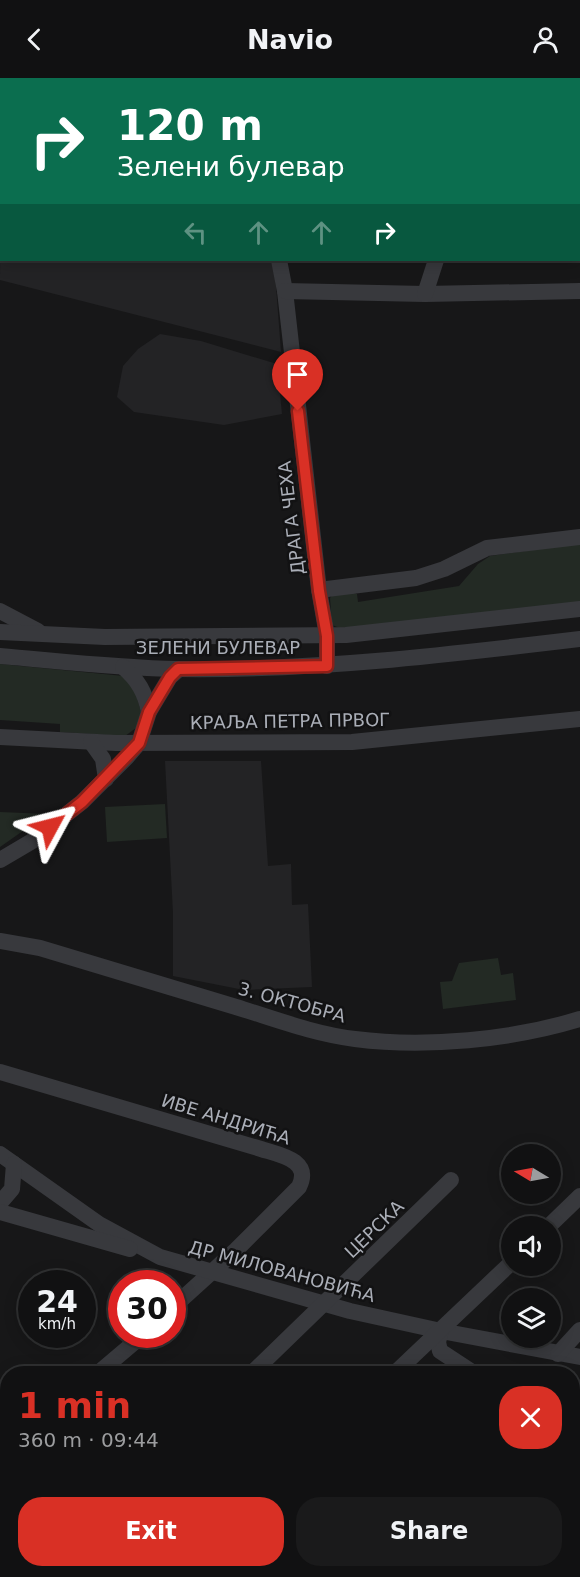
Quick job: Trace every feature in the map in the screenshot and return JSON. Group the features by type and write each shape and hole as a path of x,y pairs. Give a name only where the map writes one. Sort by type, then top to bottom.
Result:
{"street":[{"name":"ДРАГА ЧЕХА","path":"279,261 285,291 319,591 327,636 327,666"},
{"path":"425,294 436,261"},
{"path":"285,291 425,294 580,291"},
{"path":"319,591 416,578 444,569 487,548 580,537"},
{"name":"ЗЕЛЕНИ БУЛЕВАР","path":"0,632 105,637 327,636 580,609"},
{"path":"0,611 47,635"},
{"name":"ЗЕЛЕНИ БУЛЕВАР","path":"0,656 123,667 178,669 327,666 410,659 580,639"},
{"path":"123,667 139,683 146,695 149,712"},
{"path":"0,860 34,840 82,802 106,779 139,743 149,712 170,677 178,669"},
{"name":"КРАЉА ПЕТРА ПРВОГ","path":"0,737 139,743 352,742 580,719"},
{"path":"91,742 103,759 106,779"},
{"name":"3. ОКТОБРА","path":"0,941 40,948 293,1025 353,1039 398,1043 447,1042 544,1028 580,1019"},
{"name":"ИВЕ АНДРИЋА","path":"0,1072 261,1149 295,1162 303,1172 303,1180 299,1187 236,1250 210,1272"},
{"name":"ДР МИЛОВАНОВИЋА","path":"0,1154 99,1224 160,1257 323,1304 441,1331 580,1357"},
{"path":"0,1203 12,1189 14,1164"},
{"name":"ЦЕРСКА","path":"259,1366 451,1180"},
{"path":"559,1216 580,1196"},
{"path":"0,1212 160,1257"},
{"path":"186,1295 210,1272"},
{"path":"403,1366 501,1273"},
{"path":"558,1354 580,1330"},
{"path":"441,1331 438,1342 440,1351 463,1366"},
{"path":"106,1366 128,1348"}],"shaded area":[{"path":"0,261 274,261 281,352 0,280"},
{"path":"160,334 201,341 277,364 282,414 224,425 134,412 117,397 123,366 138,349"},
{"path":"580,543 580,603 345,630 332,625 330,598 339,592 357,594 358,602 459,586 478,564 490,556"},
{"path":"0,664 124,676 133,684 142,715 136,728 125,736 60,732 60,724 0,720"},
{"path":"165,761 261,761 268,866 291,864 292,905 308,904 312,987 244,990 173,976 173,913"},
{"path":"165,804 167,838 107,842 105,807"},
{"path":"0,812 47,814 0,847"},
{"path":"498,958 501,975 513,973 516,1000 443,1009 440,982 452,981 459,963"}],"route":[{"path":"50,827 82,802 139,743 149,712 170,677 178,669 327,666 327,636 319,591 298,411"}]}
